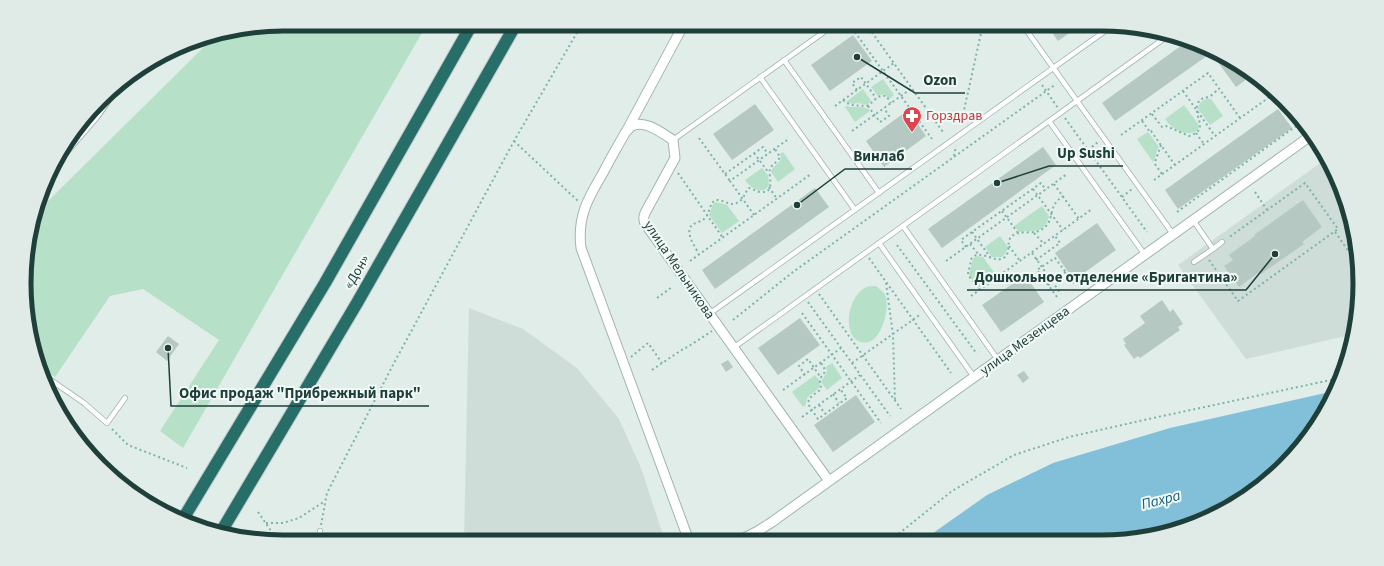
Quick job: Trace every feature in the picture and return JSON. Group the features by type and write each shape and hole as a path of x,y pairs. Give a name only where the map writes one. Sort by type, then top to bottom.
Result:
{"highway":[{"name":"«Дон»","path":"185,515 325,283 468,31"},
{"name":"«Дон»","path":"224,527 357,303 512,31"}],"street":[{"path":"680,31 590,194 584,207 580,235 581,248 687,535"},
{"path":"625,132 632,126 641,124 650,127 673,140"},
{"name":"улица Мезенцева","path":"750,535 758,531 829,481 1307,138"},
{"name":"улица Мельникова","path":"673,140 674,158 643,216 644,221 829,481"}],"lane":[{"path":"673,140 825,31"},
{"path":"1027,31 1173,234"},
{"path":"709,314 1105,31"},
{"path":"733,348 1163,39"},
{"path":"784,60 879,193"},
{"path":"760,78 855,210"},
{"path":"1049,121 1145,255"},
{"path":"1193,220 1213,249"},
{"path":"902,226 998,360"},
{"path":"1194,262 1222,242"},
{"path":"879,243 974,377"},
{"path":"50,380 107,423 125,398"},
{"path":"320,530 320,535"}],"path":[{"path":"320,530 327,493 394,363 514,141 578,31"},
{"path":"854,31 932,140"},
{"path":"871,31 943,132"},
{"path":"954,157 982,31"},
{"path":"835,106 894,63"},
{"path":"1121,135 1208,74 1240,118"},
{"path":"857,90 852,83 861,77 876,98"},
{"path":"1038,79 1147,232"},
{"path":"733,320 793,272 1062,80"},
{"path":"852,131 912,88"},
{"path":"1152,114 1162,127 1166,126 1189,136 1196,133 1200,127 1197,104 1200,100 1208,97 1218,89"},
{"path":"1183,91 1215,136"},
{"path":"843,100 851,106 868,106 876,98 886,96 891,103"},
{"path":"1154,180 1270,97"},
{"path":"868,106 880,122 889,116 884,108"},
{"path":"1142,121 1175,165"},
{"path":"1177,212 1297,125"},
{"path":"1196,133 1204,144"},
{"path":"699,138 754,215"},
{"path":"1088,150 1104,138"},
{"path":"730,181 787,140"},
{"path":"514,141 584,207"},
{"path":"1161,145 1158,150 1155,164 1162,174"},
{"path":"725,174 763,147 768,154"},
{"path":"699,254 689,233 691,227 707,216 710,207 715,200 731,204 742,198 749,188 759,192 764,192 769,188 770,168 779,160 780,157 775,149"},
{"path":"754,153 770,174"},
{"path":"676,170 722,238"},
{"path":"690,261 811,174"},
{"path":"946,261 1067,174"},
{"path":"966,247 961,240 972,232 1041,183 1046,190"},
{"path":"1205,254 1238,301 1338,230 1305,183 1222,242"},
{"path":"1054,184 1079,219"},
{"path":"1122,197 1138,185"},
{"path":"769,188 777,199"},
{"path":"1033,189 1063,230"},
{"path":"1255,192 1267,210"},
{"path":"980,290 968,275 973,257 981,254 990,258 1001,259 1005,257 1008,252 1009,239 1018,233 1039,232 1046,227 1050,220 1055,203 1063,196"},
{"path":"971,296 1092,209"},
{"path":"1002,211 1018,233"},
{"path":"972,232 990,258"},
{"path":"1335,232 1351,255"},
{"path":"1034,233 1044,244"},
{"path":"1036,260 1060,243 1055,236"},
{"path":"970,244 978,255"},
{"path":"897,245 977,354"},
{"path":"1009,246 1020,261"},
{"path":"1032,253 1061,294"},
{"path":"868,258 951,373"},
{"path":"1056,297 1037,270 1055,258 1074,284"},
{"path":"1048,285 1066,272"},
{"path":"885,282 893,335 895,401"},
{"path":"658,298 672,287"},
{"path":"818,293 901,409"},
{"path":"808,301 890,416"},
{"path":"802,313 880,423"},
{"path":"852,363 921,314"},
{"path":"652,370 713,330"},
{"path":"630,357 648,343 662,363"},
{"path":"783,390 842,348"},
{"path":"805,375 798,366 808,360 821,378"},
{"path":"821,363 825,368 825,372 820,382 821,389 810,396 808,400 811,410 818,419 847,398 840,389"},
{"path":"802,417 860,375"},
{"path":"896,535 952,491 1014,455 1069,437 1334,379"},
{"path":"833,394 839,403"},
{"path":"819,405 825,414"},
{"path":"107,423 115,434 128,445 188,468"},
{"path":"266,523 283,523 299,518 326,501"},
{"path":"258,512 274,534"}],"shaded area":[{"path":"1322,162 1340,202 1351,250 1353,283 1351,316 1347,336 1246,359 1178,265"},
{"path":"469,308 523,329 577,368 619,419 641,468 663,535 464,535"}],"green space":[{"path":"283,31 423,31 183,448 160,431 219,340 143,289 110,296 55,377 47,371 44,364 33,316 31,283 33,250 43,206 209,42 250,33"},
{"path":"883,79 894,95 889,99 884,94 878,96 871,87"},
{"path":"863,89 871,101 868,105 846,102"},
{"path":"1211,99 1223,116 1210,125 1198,109 1201,102"},
{"path":"1184,105 1199,125 1198,130 1184,133 1175,129 1165,119"},
{"path":"845,107 862,107 870,111 855,122"},
{"path":"1148,132 1159,147 1153,162 1137,139"},
{"path":"783,152 795,169 778,182 771,172 779,162 781,157 780,154"},
{"path":"762,168 768,175 769,185 763,190 757,190 750,186 745,180"},
{"path":"716,202 727,205 739,221 722,233 709,215 713,204"},
{"path":"1042,206 1049,216 1045,226 1038,230 1019,232 1014,226"},
{"path":"1000,236 1008,247 1002,257 992,257 985,247"},
{"path":"976,256 983,257 996,275 978,288 969,275 973,259"},
{"path":"870,286 876,286 885,295 885,318 879,333 874,339 868,342 861,342 854,338 851,332 849,314 856,297 861,291"},
{"path":"832,363 842,378 827,390 821,382 827,371 826,367"},
{"path":"815,375 819,380 820,386 809,396 806,401 806,405 803,407 792,392"}],"water":[{"name":"Пахра","path":"1328,392 1311,423 1290,449 1267,472 1241,493 1212,509 1182,522 1134,533 1101,535 932,535 987,495 1053,463 1170,428"}],"building":[{"path":"1051,31 1072,31 1058,41"},
{"path":"853,35 872,61 830,91 811,65"},
{"path":"1183,44 1208,55 1115,121 1102,103"},
{"path":"1216,59 1248,78 1236,87"},
{"path":"755,104 774,130 732,160 713,134"},
{"path":"1278,109 1292,128 1178,209 1165,190"},
{"path":"908,110 926,136 884,167 866,141"},
{"path":"1043,147 1056,165 942,248 928,229"},
{"path":"815,188 829,207 715,289 702,270"},
{"path":"1303,200 1322,227 1302,242 1304,244 1261,274 1259,272 1239,287 1224,266 1233,260 1229,255"},
{"path":"1097,223 1116,250 1074,280 1055,253"},
{"path":"1025,275 1044,302 1001,332 982,305"},
{"path":"1162,300 1170,312 1173,309 1183,324 1178,327 1180,330 1140,358 1138,356 1134,359 1124,345 1126,344 1123,339 1145,323 1140,316"},
{"path":"800,318 820,345 778,375 758,348"},
{"path":"168,336 179,344 167,361 156,352"},
{"path":"728,360 733,367 726,372 721,364"},
{"path":"1024,371 1029,378 1023,383 1017,375"},
{"path":"856,395 875,422 833,452 814,425"}],"place":[{"name":"Ozon","path":"857,57"},
{"name":"Горздрав","path":"912,133"},
{"name":"Up Sushi","path":"997,183"},
{"name":"Винлаб","path":"797,205"},
{"name":"Дошкольное отделение «Бригантина»","path":"1275,254"},
{"name":"Офис продаж \"Прибрежный парк\"","path":"168,348"}]}
